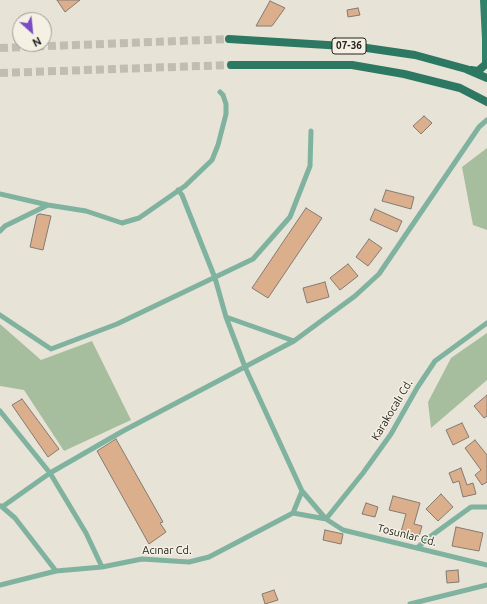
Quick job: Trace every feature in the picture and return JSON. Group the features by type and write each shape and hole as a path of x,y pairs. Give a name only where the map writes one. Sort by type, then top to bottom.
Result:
{"highway":[{"name":"07-36","path":"229,39 360,47 415,56 466,69 487,78"},
{"path":"466,69 478,71 486,64"},
{"name":"07-36","path":"231,65 352,65 404,74 460,88 487,102"}],"main road":[{"path":"484,0 486,64"}],"street":[{"path":"0,194 48,205 86,211 122,222 139,218 185,186 212,160 218,145 226,114 226,104 223,95 220,92"},
{"path":"56,571 15,518 1,507 50,473 123,432 294,341 355,296 379,274 479,127 487,120"},
{"path":"0,315 51,349 117,324 168,298 215,278 253,259 290,217 310,166 311,131"},
{"path":"178,190 182,195 215,278 226,317 245,367 302,491 326,519"},
{"path":"0,231 5,226 48,205"},
{"path":"226,317 294,341"},
{"name":"Karakocalı Cd.","path":"326,519 363,473 391,434 417,388 435,361 487,323"},
{"path":"0,411 50,473 86,533 102,567"},
{"path":"302,491 293,513 326,519"},
{"path":"417,548 471,507 487,507"},
{"name":"Acınar Cd.","path":"0,585 56,571 102,567 142,559 189,562 209,557 293,513"},
{"name":"Tosunlar Cd.","path":"326,519 343,530 487,565"},
{"path":"410,604 487,585"}],"green space":[{"path":"487,148 487,230 473,225 462,167"},
{"path":"0,324 41,360 92,341 131,420 64,451 24,390 0,386"},
{"path":"487,333 487,380 431,428 428,402 451,358"}],"building":[{"path":"57,0 80,0 65,12"},
{"path":"270,1 285,8 272,26 256,26"},
{"path":"358,8 360,15 348,17 347,10"},
{"path":"424,116 432,123 421,134 413,126"},
{"path":"386,190 414,197 411,209 382,201"},
{"path":"306,208 322,218 268,298 252,288"},
{"path":"375,209 402,221 397,232 370,220"},
{"path":"40,214 51,216 43,250 30,247 37,215"},
{"path":"369,239 382,248 368,266 356,257"},
{"path":"348,264 358,276 340,290 330,278"},
{"path":"325,282 329,297 307,303 303,288"},
{"path":"487,395 487,416 484,418 474,406"},
{"path":"22,399 59,449 48,457 12,405"},
{"path":"462,423 469,437 453,445 446,430"},
{"path":"116,439 163,522 160,523 166,532 149,544 97,451"},
{"path":"475,440 487,455 487,482 482,485 475,475 481,470 465,448"},
{"path":"461,468 467,485 473,483 476,494 463,497 459,481 453,483 449,473"},
{"path":"441,494 453,507 438,521 426,509"},
{"path":"393,496 420,503 414,524 422,526 419,536 401,532 406,514 389,510"},
{"path":"366,503 378,507 375,517 362,514"},
{"path":"456,527 483,533 479,551 452,546"},
{"path":"325,530 343,534 341,544 323,540"},
{"path":"458,570 459,582 447,583 446,571"},
{"path":"274,590 278,600 265,604 262,594"}],"tunnel":[{"path":"0,48 229,39"},
{"path":"0,73 231,65"}]}
